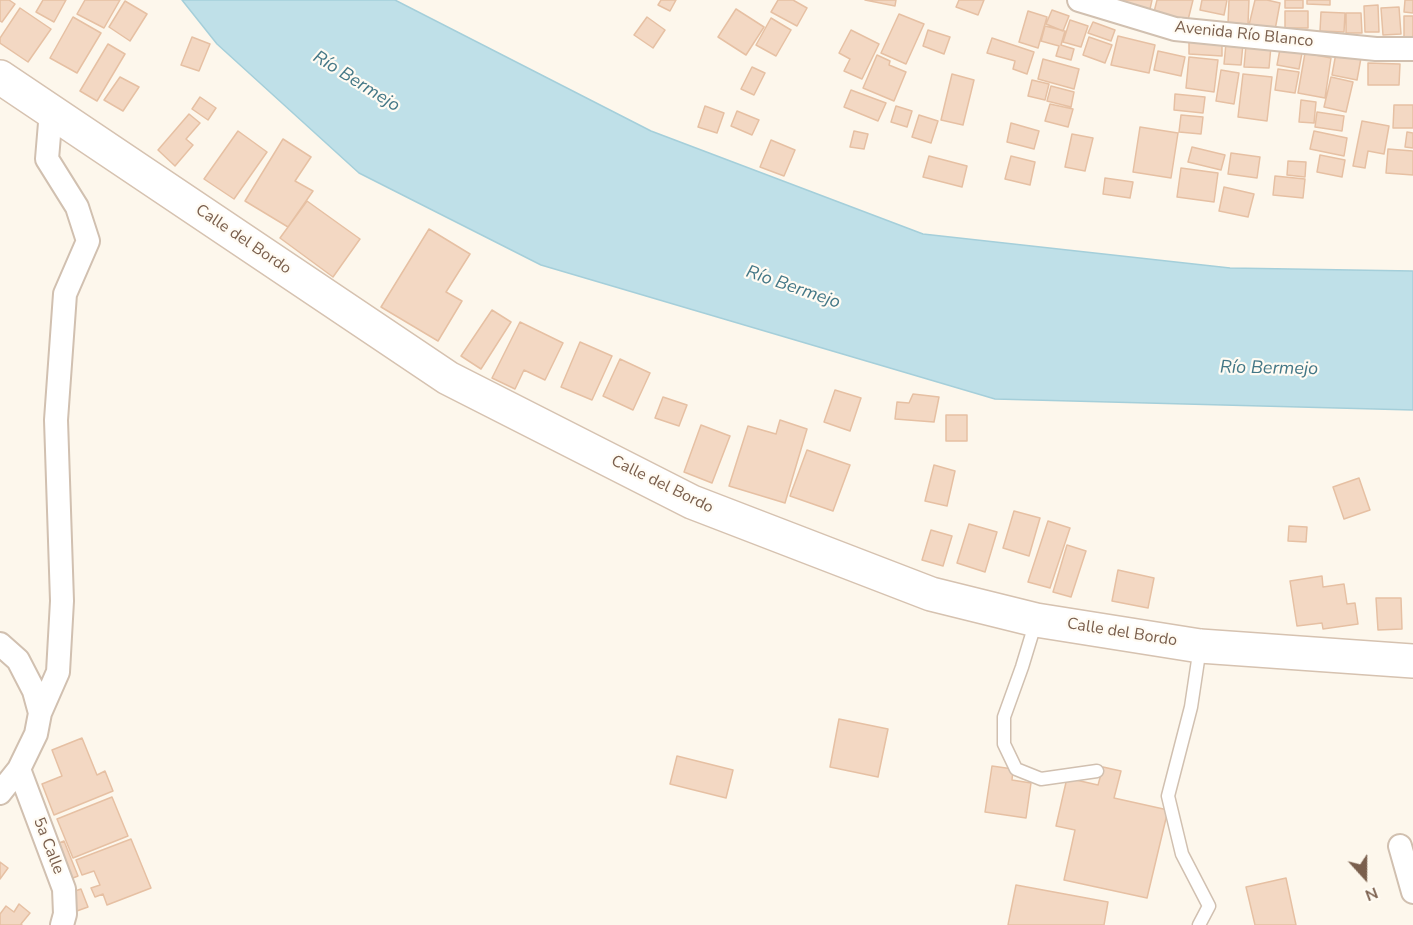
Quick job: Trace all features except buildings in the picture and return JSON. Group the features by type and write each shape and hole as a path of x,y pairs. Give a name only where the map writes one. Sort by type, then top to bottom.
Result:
{"street":[{"name":"Avenida Río Blanco","path":"1079,0 1175,29 1376,49 1413,50"},
{"name":"Calle del Bordo","path":"0,77 448,378 692,502 931,594 1036,620 1200,646 1413,661"},
{"path":"0,793 19,769 36,734 40,712 58,672 62,601 56,420 65,294 88,241 76,207 47,159 51,111"},
{"path":"0,644 18,660 34,691 40,712"},
{"name":"5a Calle","path":"19,769 64,889 65,914 62,925"},
{"path":"1400,846 1413,892"}],"lane":[{"path":"1036,620 1004,717 1004,744 1016,769 1041,779 1097,771"},
{"path":"1199,925 1209,906 1182,854 1167,796 1191,706 1200,646"}],"water":[{"name":"Río Bermejo","path":"182,0 395,0 651,131 923,234 1230,268 1413,271 1413,410 995,399 541,265 359,173 217,44"}]}
